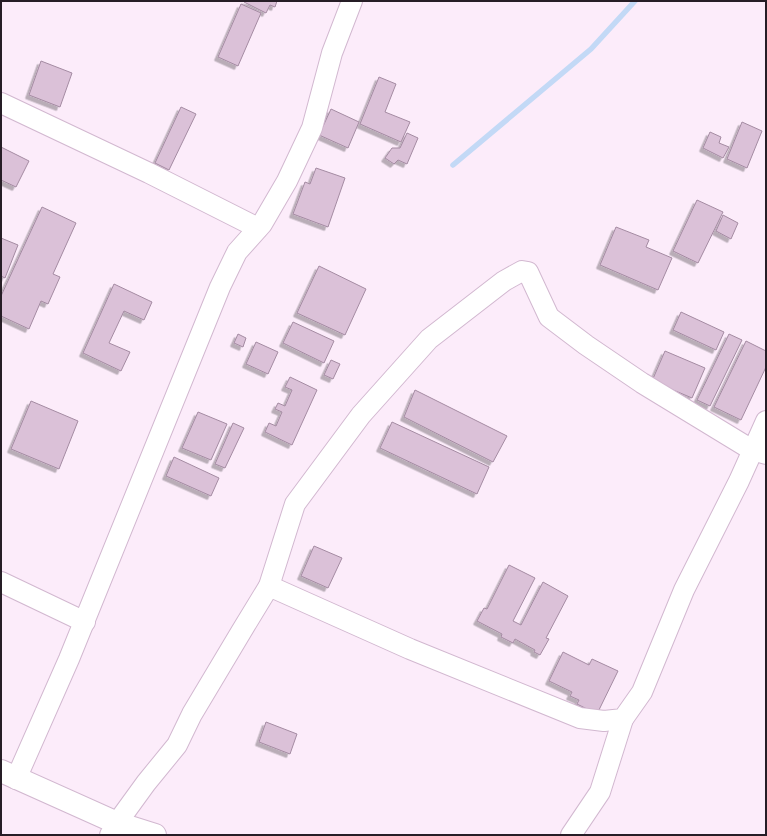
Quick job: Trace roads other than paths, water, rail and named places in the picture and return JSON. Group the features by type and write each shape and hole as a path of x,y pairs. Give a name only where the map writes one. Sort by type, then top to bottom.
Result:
{"main road":[{"path":"9,775 113,829 155,835"}],"street":[{"path":"9,775 84,622 220,287 237,252 262,224 287,181 312,128 332,53 352,1"},
{"path":"1,103 149,173 258,228"},
{"path":"113,829 146,783 177,745 196,708 269,586 295,504 361,414 429,339 504,281 522,271 528,272 549,317 586,345 642,382 759,452"},
{"path":"571,835 600,792 623,719 642,692 684,590 739,481 759,452 766,421"},
{"path":"1,582 84,622"},
{"path":"269,586 410,649 580,718 604,721 623,719"}],"waterway":[{"path":"453,165 591,49 635,1"}]}
